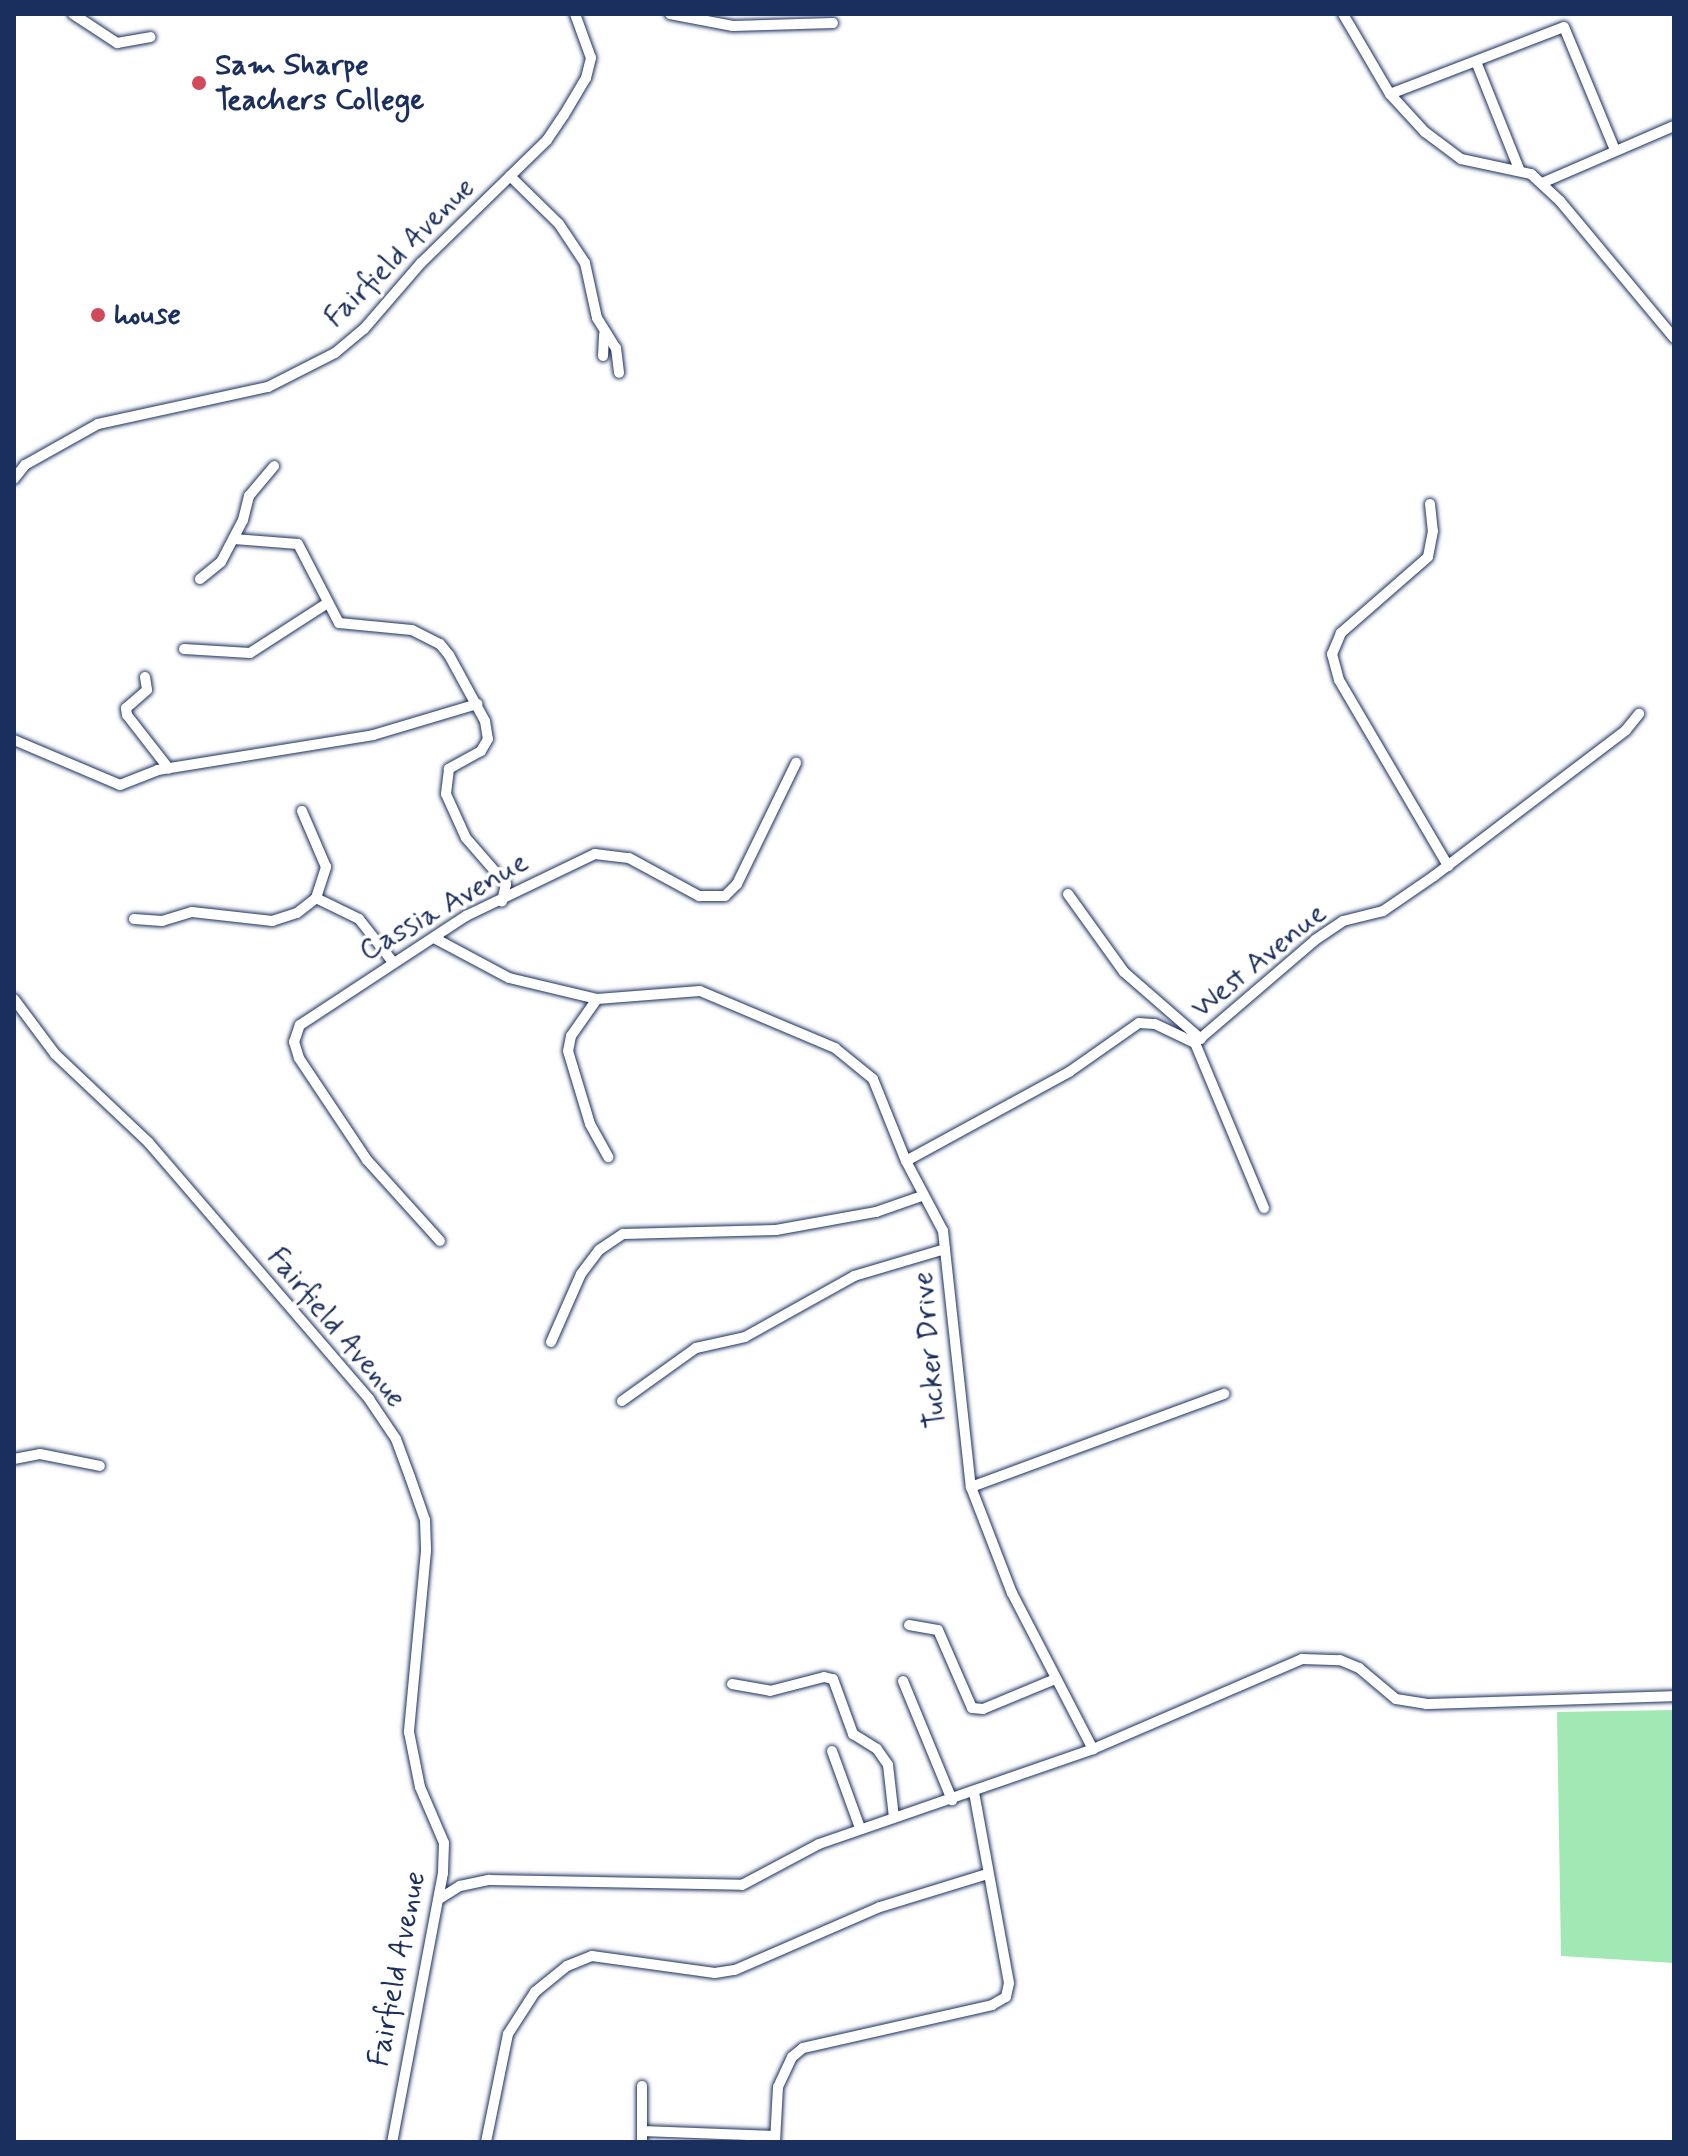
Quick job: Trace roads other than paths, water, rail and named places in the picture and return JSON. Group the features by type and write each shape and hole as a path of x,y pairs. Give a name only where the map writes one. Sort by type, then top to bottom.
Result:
{"street":[{"path":"73,14 117,43 150,37"},
{"name":"Fairfield Avenue","path":"14,479 25,465 98,424 268,387 335,353 547,140 586,78 591,58 575,14"},
{"path":"670,14 733,26 833,23"},
{"path":"1343,14 1390,94 1448,152 1474,163 1519,169 1542,183 1674,338"},
{"path":"1390,94 1477,64 1564,27 1615,150"},
{"path":"1477,64 1519,169"},
{"path":"1542,183 1674,126"},
{"path":"510,176 572,239 585,263 604,334 603,356"},
{"path":"604,334 616,348 619,373"},
{"path":"200,579 221,562 234,539 249,496 274,466"},
{"path":"1430,504 1433,531 1428,557 1341,633 1332,654 1339,680 1448,866"},
{"path":"234,539 298,544 326,604 339,623 390,624 440,644 477,704 488,739 481,751 449,769 446,794 466,838 506,884 502,902"},
{"path":"184,649 250,653 326,604"},
{"path":"145,677 147,690 126,708 127,715 169,769"},
{"path":"14,740 120,785 169,769 373,735 477,704"},
{"name":"West Avenue","path":"906,1161 1069,1072 1139,1023 1155,1024 1198,1041 1315,940 1343,921 1383,911 1448,866 1626,730 1639,714"},
{"name":"Cassia Avenue","path":"440,1241 367,1160 295,1050 300,1025 392,961 436,939 466,916 502,902 595,854 613,853 699,896 725,896 737,884 796,763"},
{"path":"134,919 162,921 192,912 272,921 297,913 316,898 325,859 302,811"},
{"path":"1068,894 1124,972 1198,1041 1264,1208"},
{"path":"316,898 359,919 392,961"},
{"name":"Tucker Drive","path":"436,939 509,978 597,999 700,991 835,1048 861,1067 881,1092 906,1161 922,1196 939,1221 945,1249 971,1487 990,1544 1055,1679 1093,1749"},
{"name":"Fairfield Avenue","path":"14,999 75,1076 168,1164 369,1399 396,1439 425,1520 409,1732 420,1787 444,1843 439,1899 392,2142"},
{"path":"597,999 571,1036 568,1051 590,1124 608,1157"},
{"path":"551,1342 581,1274 599,1250 623,1234 776,1230 876,1212 922,1196"},
{"path":"622,1401 696,1348 745,1337 854,1276 945,1249"},
{"path":"971,1487 1224,1394"},
{"path":"14,1459 40,1454 100,1466"},
{"path":"909,1625 938,1630 972,1708 983,1709 1055,1679"},
{"path":"439,1899 460,1886 489,1880 742,1885 860,1828 974,1793 1093,1749 1302,1659 1340,1660 1359,1668 1396,1699 1426,1704 1674,1696"},
{"path":"732,1684 770,1691 824,1677 833,1679 853,1734 886,1760 894,1818"},
{"path":"903,1681 952,1800"},
{"path":"832,1751 860,1828"},
{"path":"642,2086 642,2136 775,2139 778,2087 792,2057 803,2048 992,2005 1006,1997 1009,1983 974,1793"},
{"path":"486,2142 508,2034 535,1992 567,1966 592,1956 715,1973 735,1970 918,1893 987,1874"}],"place":[{"name":"Sam Sharpe Teachers College","path":"199,83"},
{"name":"house","path":"98,315"}]}
